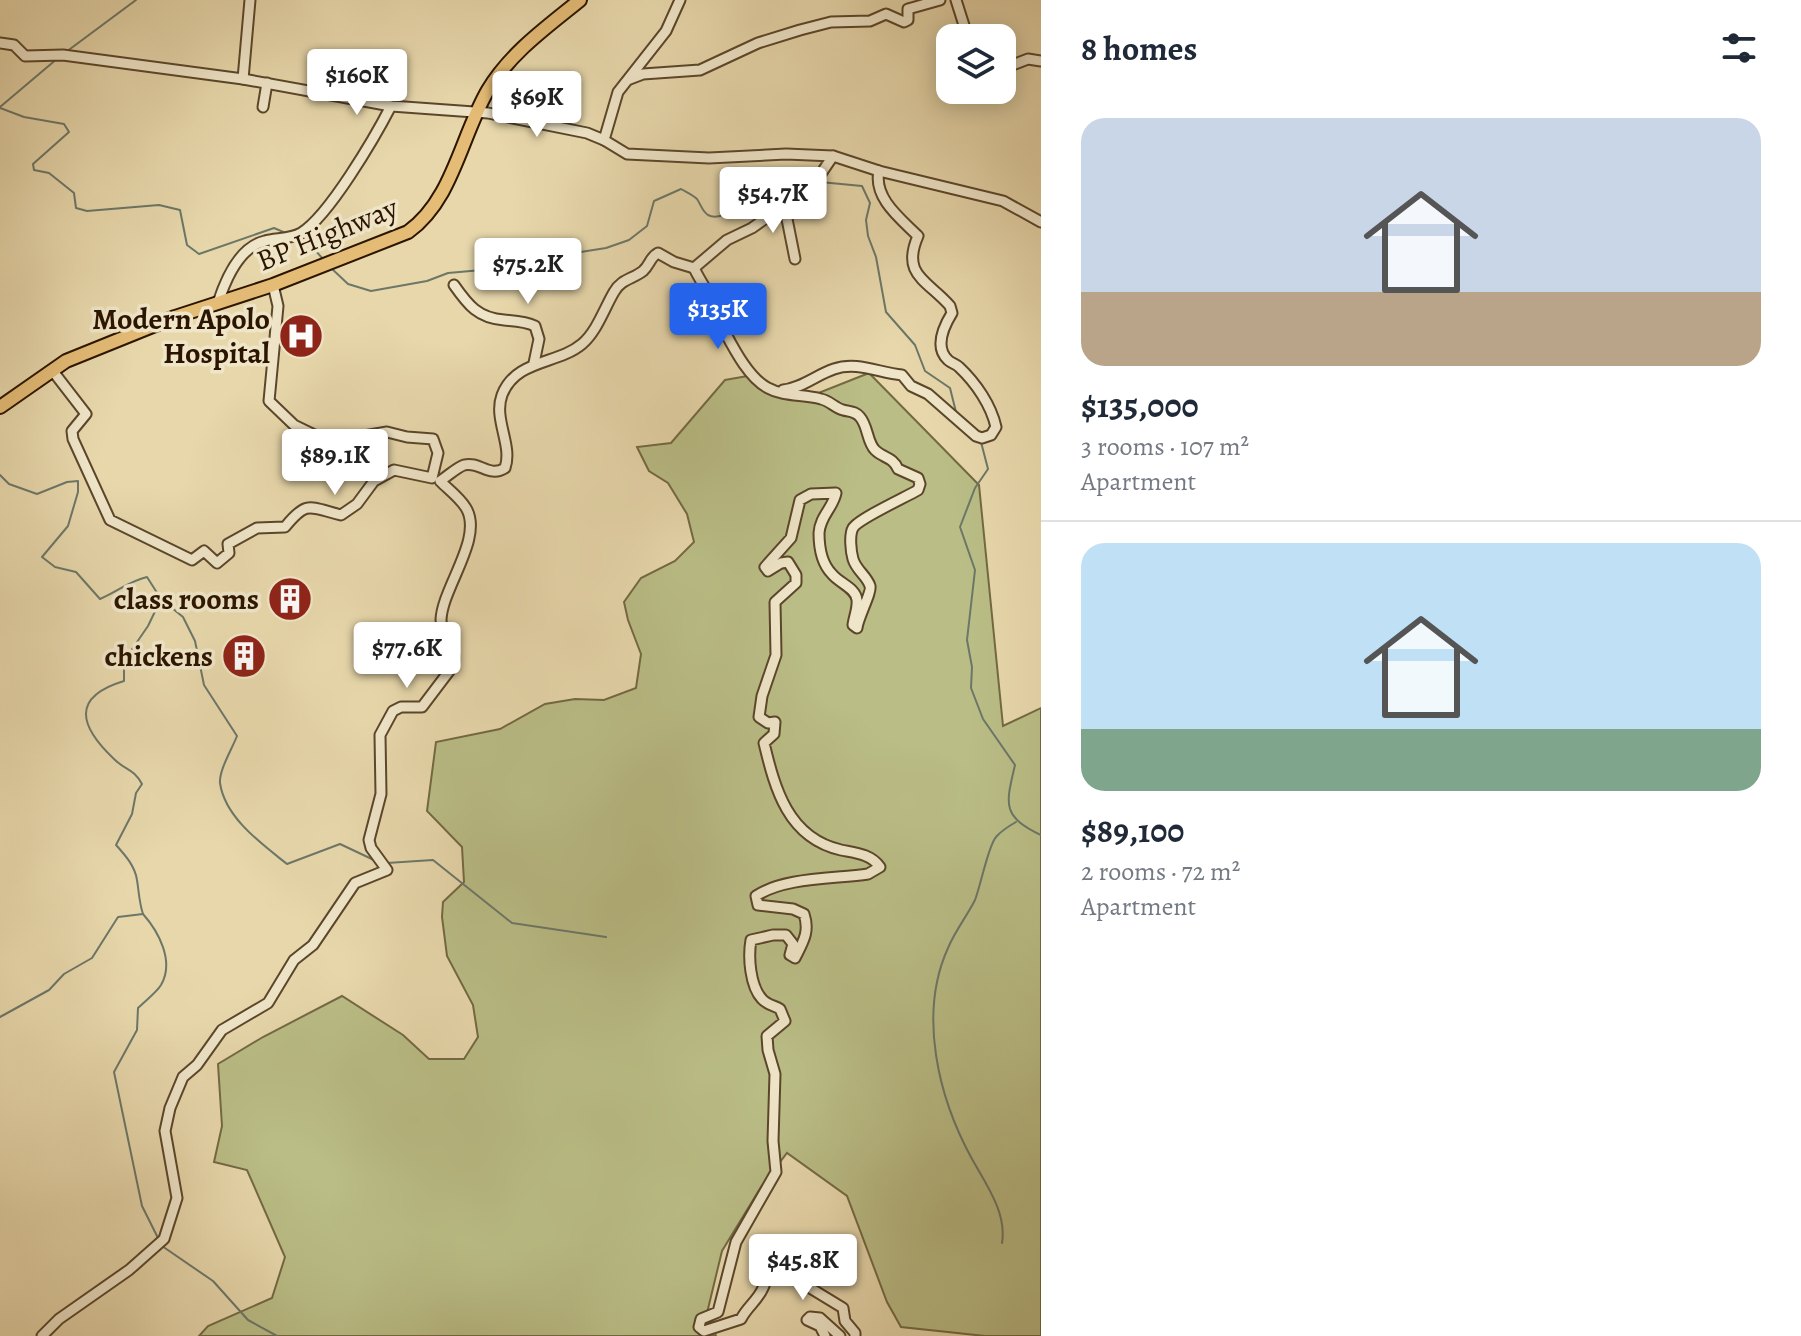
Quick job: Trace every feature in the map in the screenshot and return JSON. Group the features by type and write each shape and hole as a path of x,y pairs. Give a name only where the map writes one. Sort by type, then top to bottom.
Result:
{"highway":[{"name":"BP Highway","path":"0,407 66,361 160,323 273,285 408,232 421,223 433,209 491,86 531,39 580,0"}],"street":[{"path":"243,79 250,0"},
{"path":"604,140 618,92 666,31 680,0"},
{"path":"627,80 643,74 700,70 758,43 831,22 870,21 886,14 904,22 908,20 908,9 942,0 956,0 964,24"},
{"path":"0,43 14,45 25,56 63,55 243,79 391,106 488,113 587,133 627,154 709,158 786,154 833,156 879,171 1003,201 1041,222"},
{"path":"1016,64 1028,59 1041,61"},
{"path":"263,107 267,83"},
{"path":"218,303 230,269 260,242 301,234 322,212 368,149 391,106"},
{"path":"694,268 727,240 752,228 817,180 833,156"},
{"path":"436,479 466,465 491,472 505,468 506,451 499,409 502,394 512,380 534,363 571,353 587,339 614,293 626,279 645,270 655,254 694,268 721,313 725,333 750,371 769,389 795,388 835,368 864,366 876,372 902,375 911,386 928,394 976,436 991,435 996,427 987,402 942,351 941,336 952,313 950,306 913,269 911,258 918,236 885,201 879,189 879,171"},
{"path":"784,204 795,259"},
{"path":"273,285 278,306 269,401 294,425 329,442 387,432 433,439 438,453 436,479"},
{"path":"454,285 479,314 535,326 539,339 534,363"},
{"path":"42,1336 59,1319 129,1270 164,1239 177,1198 165,1131 170,1108 183,1077 197,1065 222,1030 268,1003 294,960 313,945 355,883 387,870 371,848 369,840 381,794 380,735 393,711 401,707 422,707 455,659 455,652 446,640 441,624 443,603 469,539 470,521 468,510 436,479 394,470 374,481 357,504 341,515 309,507 299,510 285,527 257,528 228,544 229,553 217,563 204,551 192,560 110,520 73,439 72,431 86,414 52,370"},
{"path":"779,391 785,395 822,399 843,410 853,411 861,418 877,453 896,462 898,469 918,478 920,484 918,490 882,508 851,530 852,558 871,590 857,628 853,625 857,599 854,592 829,571 820,545 819,530 823,516 836,493 811,494 800,500 791,538 765,567 768,571 788,562 796,575 796,583 775,602 776,655 762,696 759,717 768,723 775,722 774,734 764,743 772,776 786,812 799,829 837,849 874,859 880,867 868,874 782,884 756,896 758,905 793,909 804,914 808,926 795,958 790,955 793,944 786,935 751,940 749,952 756,988 763,1001 780,1009 785,1021 767,1036 775,1074 773,1141 776,1172 736,1242 718,1312 701,1319 699,1327 704,1331 741,1319 747,1306 764,1287 768,1261 782,1249 790,1251 790,1271 797,1280 843,1308 845,1321 855,1336"},
{"path":"825,1336 820,1326 807,1320 810,1317 820,1318 840,1336"}],"green space":[{"path":"869,373 979,485 1003,726 1041,708 1041,1336 985,1336 901,1327 887,1302 847,1196 787,1153 761,1187 722,1251 707,1313 716,1336 199,1336 208,1326 272,1298 285,1257 247,1170 214,1162 222,1126 218,1064 342,996 403,1035 429,1059 464,1059 478,1037 473,1005 447,956 443,902 464,882 462,847 427,811 436,742 500,729 545,704 575,699 604,700 636,688 641,654 624,602 641,578 675,561 694,542 687,514 668,483 649,471 637,447 671,443 725,380 753,375 777,397 806,398"}],"waterway":[{"path":"66,52 136,0"},
{"path":"0,107 58,58"},
{"path":"0,108 24,117 64,124 69,132 33,164 34,170 49,173 74,193 76,208 87,211 159,205 180,210 187,245 199,254 274,228 288,234"},
{"path":"330,267 348,284 371,291 427,281 448,273 493,269 606,248 629,240 647,226 654,201 681,189 697,199 708,215 717,217 783,183 813,181"},
{"path":"820,182 862,186 870,203 866,220 868,236 876,257 886,312 915,345 925,371 950,388 956,412 972,426"},
{"path":"298,237 306,240 323,259"},
{"path":"981,442 988,469 975,488 960,527 975,570 967,640 972,667 971,688 983,719 1015,765 1009,799 1013,815 1041,835"},
{"path":"0,475 9,484 37,494 78,481 68,526 42,557 55,567 76,572 100,599 147,577 161,599 183,617 195,641 204,685 237,736 220,783 229,808 246,829 287,864 340,844 376,861"},
{"path":"0,1017 49,990 64,974 92,958 118,917 143,914 134,870 116,845 132,814 136,793 142,784 136,775 102,747 93,735 86,714 88,704 95,695 124,681 124,661 148,626 160,601"},
{"path":"1002,1243 998,1210 950,1109 936,1055 933,1027 939,973 948,948 975,900 993,842 1016,822"},
{"path":"387,863 433,860 512,923 606,937"},
{"path":"143,914 163,947 165,976 159,988 138,1008 137,1030 114,1072 142,1206 159,1240"},
{"path":"162,1246 213,1281 248,1320 277,1336"}],"place":[{"name":"Modern Apolo Hospital","path":"301,336"},
{"name":"class rooms","path":"290,599"},
{"name":"chickens","path":"244,656"}]}
